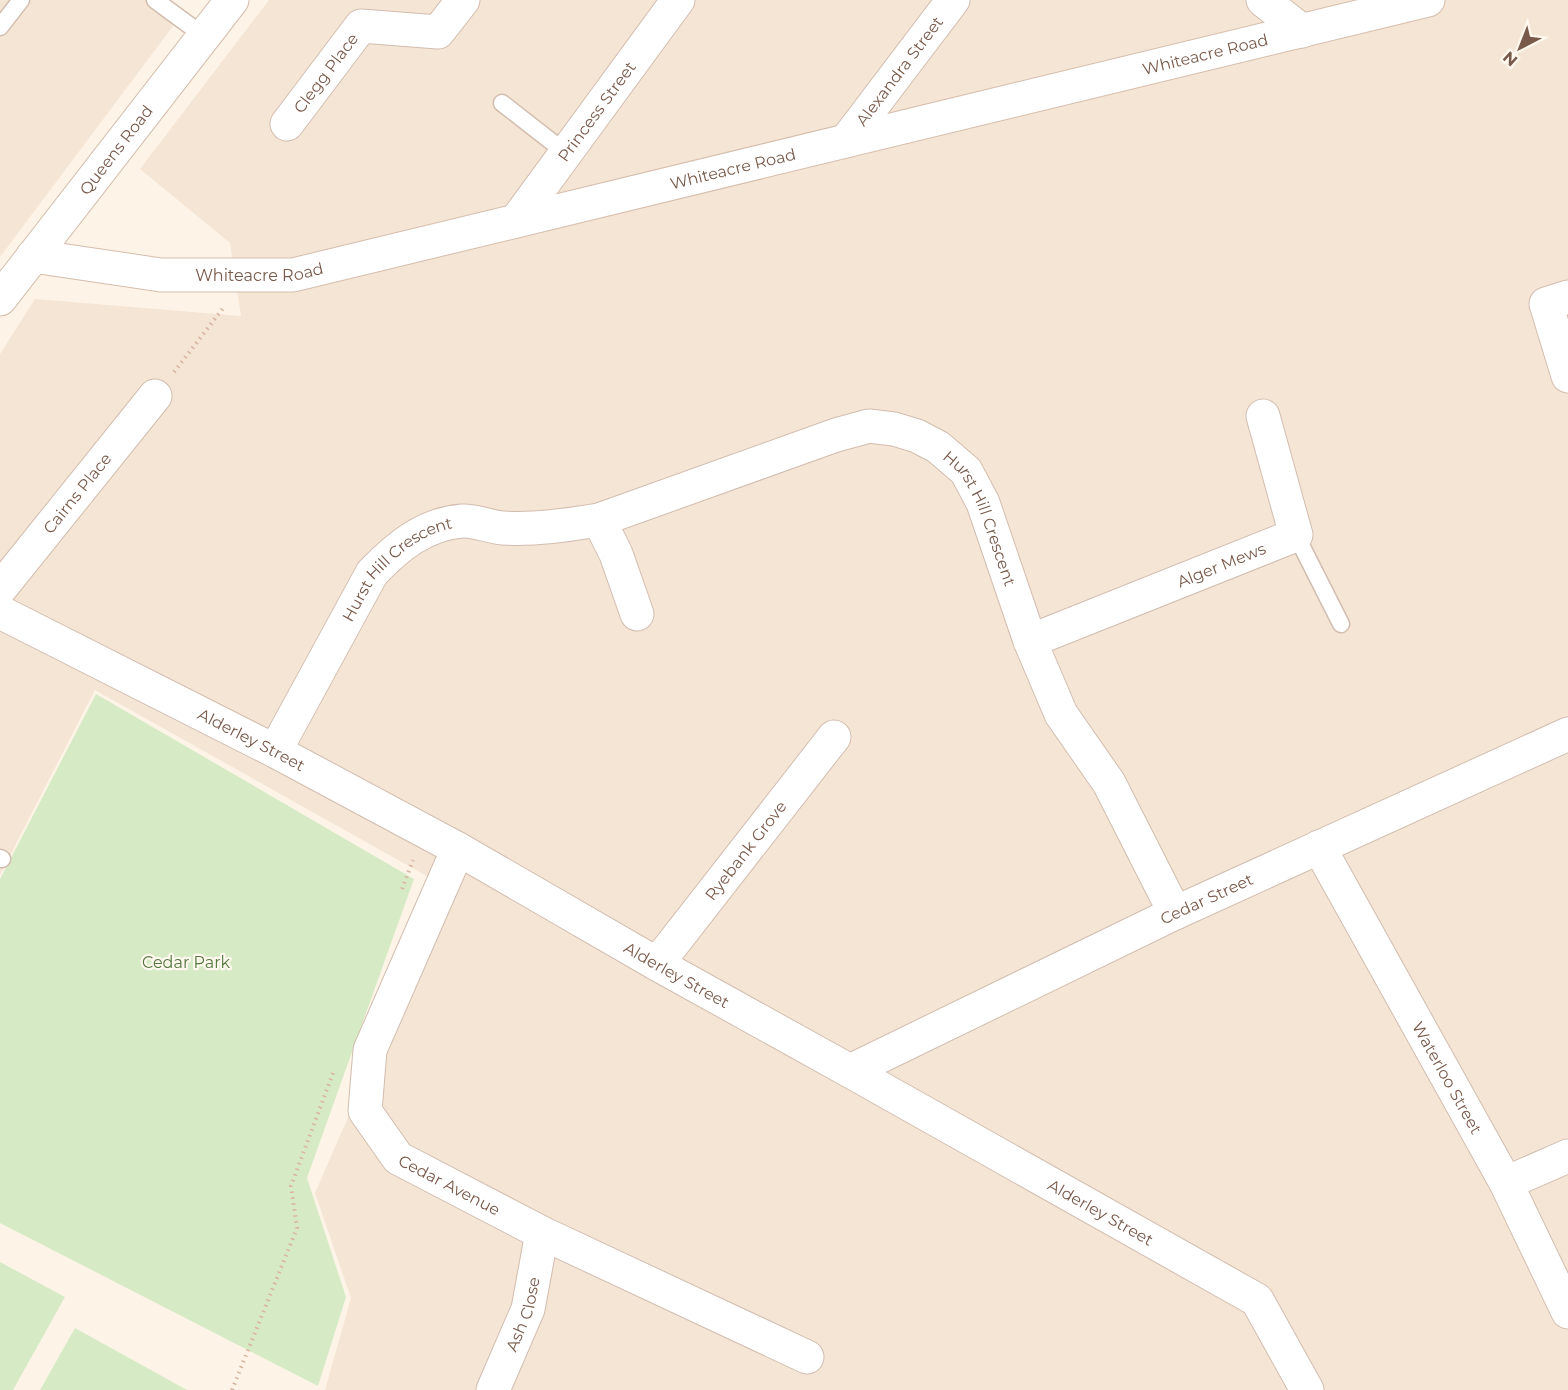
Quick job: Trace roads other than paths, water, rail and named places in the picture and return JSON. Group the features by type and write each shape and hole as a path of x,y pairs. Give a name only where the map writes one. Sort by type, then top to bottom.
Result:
{"street":[{"name":"Queens Road","path":"0,298 232,0"},
{"name":"Clegg Place","path":"287,124 361,26 438,32 463,0"},
{"name":"Princess Street","path":"516,221 678,0"},
{"name":"Alexandra Street","path":"846,141 953,0"},
{"path":"1263,0 1302,31"},
{"name":"Whiteacre Road","path":"33,255 161,275 293,275 1416,2"},
{"path":"1557,300 1568,376"},
{"name":"Cairns Place","path":"0,589 155,396"},
{"path":"1263,416 1296,535"},
{"name":"Hurst Hill Crescent","path":"275,751 372,573 412,537 435,526 464,521 501,528 541,529 599,520 836,435 869,426 894,429 917,436 938,447 966,471 983,503 1030,641 1061,714 1109,783 1175,913"},
{"path":"599,520 616,554 638,614"},
{"name":"Alger Mews","path":"1030,641 1296,535"},
{"name":"Alderley Street","path":"0,612 275,751 458,849 657,964 1257,1300 1307,1390"},
{"name":"Cedar Street","path":"850,1071 1175,913 1568,734"},
{"name":"Ryebank Grove","path":"657,964 834,737"},
{"name":"Waterloo Street","path":"1319,847 1506,1183 1568,1312"},
{"name":"Cedar Avenue","path":"458,849 370,1050 365,1111 398,1158 542,1233 807,1357"},
{"path":"1506,1183 1568,1156"},
{"name":"Ash Close","path":"493,1390 528,1309 542,1233"}],"lane":[{"path":"0,27 21,0"},
{"path":"155,0 204,36"},
{"path":"502,103 566,153"},
{"path":"1296,535 1341,624"}],"park label":[{"name":"Cedar Park","path":"186,962"}]}
